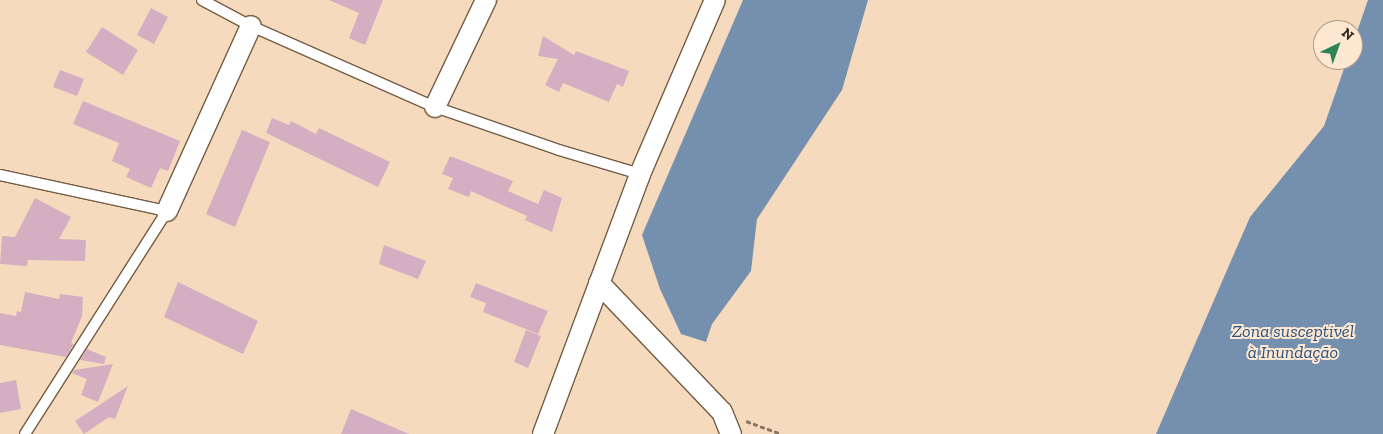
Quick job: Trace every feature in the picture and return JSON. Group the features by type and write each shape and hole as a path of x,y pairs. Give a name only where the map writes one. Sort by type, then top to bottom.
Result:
{"street":[{"path":"434,106 486,0"},
{"path":"543,434 598,282 640,174 716,0"},
{"path":"167,211 251,26"},
{"path":"598,282 722,412 731,434"}],"lane":[{"path":"202,0 251,26 434,106 559,150 640,174"},
{"path":"0,175 167,211 25,434"}],"path":[{"path":"722,412 780,434"}],"water":[{"path":"743,0 868,0 842,90 757,219 751,271 712,324 706,342 681,334 660,289 642,235"},
{"name":"Zona susceptivél à Inundação","path":"1368,0 1383,0 1383,434 1156,434 1250,217 1324,126 1344,70 1363,70 1363,20 1361,20"}],"building":[{"path":"329,0 383,0 365,45 349,38 359,13"},
{"path":"151,8 168,17 154,44 137,35"},
{"path":"102,27 138,50 123,75 86,52"},
{"path":"543,36 574,55 576,51 629,71 623,87 617,84 609,102 563,83 559,92 545,85 558,59 538,56"},
{"path":"60,70 84,79 77,96 53,87"},
{"path":"83,101 180,141 168,171 160,168 151,188 126,177 130,169 112,161 119,143 73,124"},
{"path":"272,118 289,125 291,121 316,134 319,128 390,162 378,187 266,133"},
{"path":"242,130 270,142 235,227 206,214"},
{"path":"450,156 513,181 508,191 538,204 544,190 562,198 552,232 525,220 527,216 471,191 469,197 448,189 453,178 442,174"},
{"path":"35,198 71,217 59,239 86,240 85,261 28,260 27,266 0,264 2,236 15,237"},
{"path":"384,245 426,261 418,279 379,264"},
{"path":"178,282 258,321 243,354 164,317"},
{"path":"476,283 548,311 538,334 483,312 486,303 470,297"},
{"path":"25,292 59,299 60,294 83,297 82,316 71,343 74,344 66,357 0,345 0,313 16,316 17,311 21,312"},
{"path":"526,330 541,336 528,368 514,362"},
{"path":"87,349 106,357 104,364 80,360"},
{"path":"113,364 98,402 81,395 87,379 72,373 74,370"},
{"path":"16,380 21,409 0,413 0,383"},
{"path":"128,386 115,419 109,417 84,434 75,421"},
{"path":"351,409 409,434 341,434"}]}
